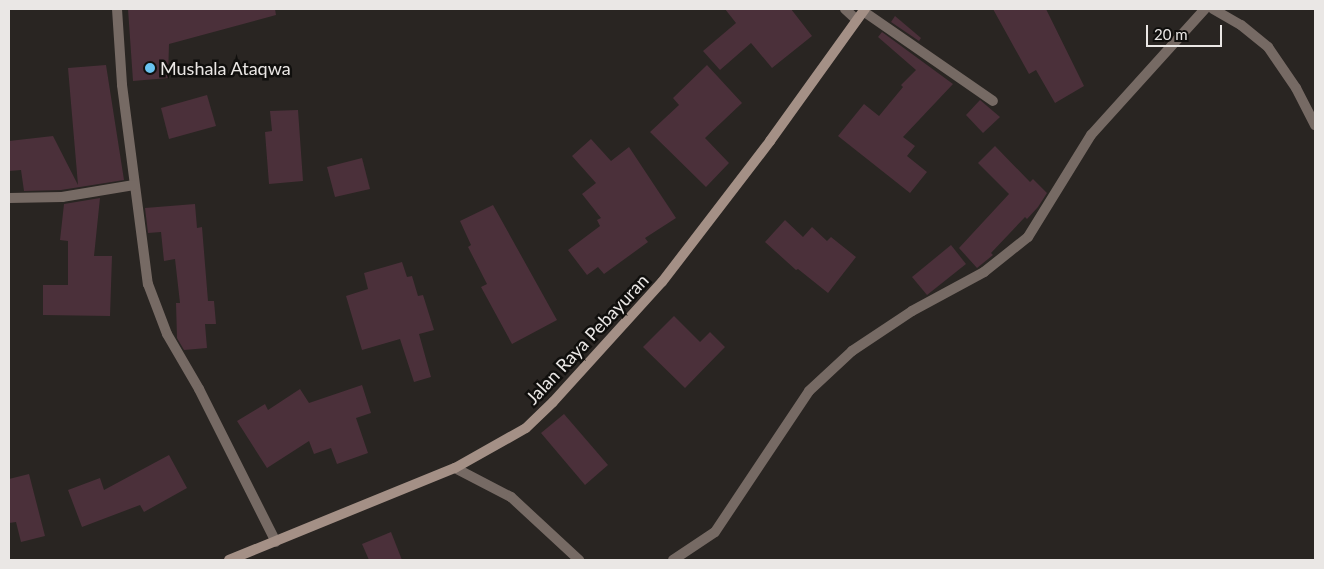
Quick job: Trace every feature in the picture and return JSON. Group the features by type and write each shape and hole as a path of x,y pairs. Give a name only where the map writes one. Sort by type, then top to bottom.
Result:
{"main road":[{"name":"Jalan Raya Pebayuran","path":"229,560 455,468 526,428 553,402 662,282 770,141 864,10"}],"street":[{"path":"117,9 142,257 156,311 276,542"},
{"path":"845,9 857,20"},
{"path":"673,560 715,532 809,391 852,351 912,311 984,272 1028,237 1091,135 1138,79 1205,9"},
{"path":"1213,9 1241,25 1268,47 1296,88 1315,125"},
{"path":"864,10 994,101"},
{"path":"9,198 62,197 134,185"},
{"path":"455,468 511,497 579,560"}],"building":[{"path":"128,9 275,9 276,15 169,44 168,78 133,81"},
{"path":"725,9 791,9 812,36 772,68 751,43 720,70 703,51 736,23"},
{"path":"993,9 1046,9 1084,86 1055,103 1036,70 1029,74"},
{"path":"895,16 921,38 919,41 891,22"},
{"path":"882,32 953,84 903,137 915,146 907,156 927,172 910,193 838,136 864,104 879,116 903,87 901,85 916,70 878,37"},
{"path":"106,65 124,180 61,190 24,191 21,170 9,171 9,141 53,136 78,185 68,68"},
{"path":"707,65 742,103 705,138 729,163 706,187 650,132 679,105 673,98"},
{"path":"207,95 216,126 169,139 161,108"},
{"path":"980,100 1000,117 983,133 966,115"},
{"path":"298,110 303,181 269,184 265,132 272,131 270,111"},
{"path":"591,139 611,161 629,147 676,218 645,238 648,242 604,274 598,267 587,275 568,250 600,226 597,220 601,218 582,194 596,183 572,156"},
{"path":"995,146 1030,182 1033,179 1047,193 1027,219 1025,217 991,253 993,255 977,268 959,248 1009,194 978,163"},
{"path":"362,158 370,189 335,197 327,167"},
{"path":"100,198 94,256 112,256 110,316 43,315 43,285 68,285 68,241 60,240 64,204"},
{"path":"195,204 197,228 202,227 208,301 214,301 216,324 205,324 207,348 184,350 177,338 176,303 180,303 175,259 164,261 161,232 148,233 145,208"},
{"path":"493,205 557,320 512,344 481,287 487,284 468,247 471,245 460,221"},
{"path":"785,220 803,237 812,227 827,241 831,237 856,257 828,293 798,269 796,270 765,242"},
{"path":"951,245 966,264 927,295 912,277"},
{"path":"402,262 407,277 412,276 418,296 423,295 434,330 419,334 431,377 414,382 400,339 362,350 346,296 368,289 364,273"},
{"path":"674,316 700,342 710,332 725,347 685,388 643,347"},
{"path":"362,385 371,413 356,418 368,453 337,464 331,448 314,454 309,441 267,468 237,421 265,404 268,410 300,389 309,403"},
{"path":"564,414 608,465 585,485 541,433"},
{"path":"169,455 187,488 144,512 140,505 82,527 68,490 100,478 104,490"},
{"path":"29,474 45,536 21,542 16,522 9,523 9,479"},
{"path":"391,532 402,560 369,560 362,544"}],"place":[{"name":"Mushala Ataqwa","path":"150,68"}]}
